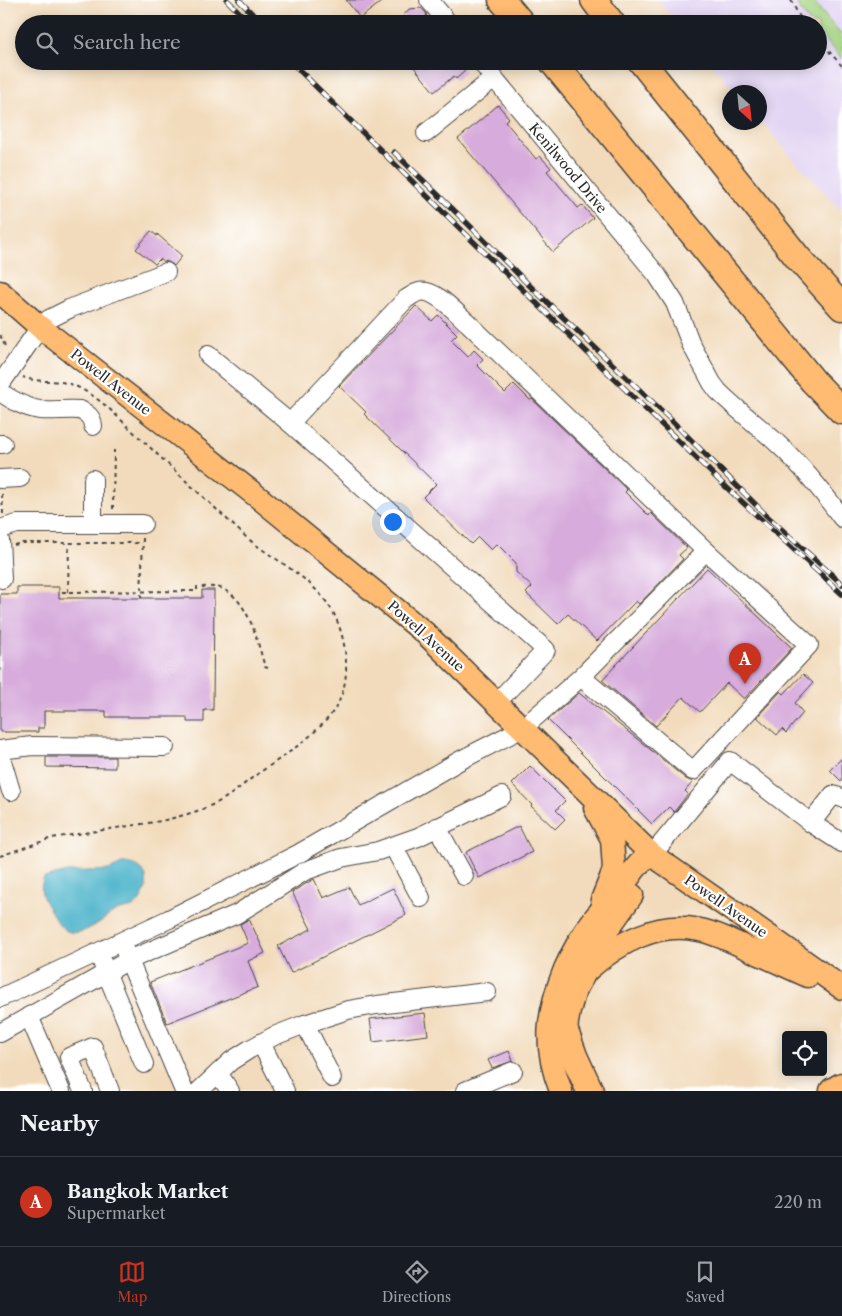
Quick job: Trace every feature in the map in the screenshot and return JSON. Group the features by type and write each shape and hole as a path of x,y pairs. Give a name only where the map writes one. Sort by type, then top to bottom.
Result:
{"highway":[{"path":"502,0 514,15"},
{"path":"594,0 605,15"},
{"path":"559,70 813,381 842,411"},
{"path":"648,70 798,258 842,307"},
{"path":"663,195 842,390"},
{"path":"566,1034 590,1091"},
{"path":"833,1091 842,1086"}],"main road":[{"name":"Powell Avenue","path":"0,292 40,326 258,497 425,632 652,854 842,988"},
{"path":"561,1091 551,1054 549,1030 551,1013 567,965 594,918 614,870 612,839 586,790"},
{"path":"594,918 612,900 641,862 652,854"},
{"path":"575,1091 566,1034 571,1001 596,946 651,868 652,854"},
{"path":"586,970 622,945 640,936 660,930 691,928 722,936 842,992"}],"street":[{"path":"429,0 442,15"},
{"name":"Kenilwood Drive","path":"487,70 657,275 675,303 692,344 718,391 779,444 802,468 842,518"},
{"path":"426,133 494,78"},
{"path":"0,385 40,326 49,319 71,308 166,272"},
{"path":"290,423 406,299 420,291 430,292 468,323 706,551 809,646 693,771 581,677"},
{"path":"208,355 290,423 546,650 497,702"},
{"path":"0,392 16,402 40,410 80,410 92,418 93,426"},
{"path":"0,479 20,478"},
{"path":"93,479 93,524"},
{"path":"0,529 17,524 143,524"},
{"path":"2,580 5,542"},
{"path":"0,998 121,942 298,854 459,761 523,728 581,677 706,551"},
{"path":"0,750 32,746 166,747"},
{"path":"714,748 811,823 842,843"},
{"path":"0,754 11,791"},
{"path":"652,854 730,761"},
{"path":"811,823 833,795 842,798"},
{"path":"0,1033 129,960 237,914 305,872 341,858 378,851 418,837 502,796"},
{"path":"437,827 464,876"},
{"path":"393,846 421,898"},
{"path":"210,898 221,920"},
{"path":"121,942 184,1091"},
{"path":"98,952 144,1064"},
{"path":"199,1091 231,1061 274,1036 305,1024 358,1008 487,992"},
{"path":"29,1016 61,1091"},
{"path":"305,1024 332,1078"},
{"path":"260,1043 285,1091"},
{"path":"83,1091 69,1057 93,1047 110,1091"},
{"path":"465,1091 513,1071"},
{"path":"218,1073 230,1091"}],"path":[{"path":"791,0 799,15"},
{"path":"827,49 842,66"},
{"path":"0,335 5,344 7,364 14,373 30,380 65,382 77,386 95,398 114,413 246,537 313,586 324,599 340,627 346,669 345,686 331,716 295,747 222,800 178,817 52,838 0,856"},
{"path":"113,524 114,450"},
{"path":"141,598 143,524"},
{"path":"5,542 142,543"},
{"path":"68,592 69,543"},
{"path":"62,592 197,592 197,587 222,589 244,607 265,667 268,668"}],"shaded area":[{"path":"658,0 842,0 842,211 767,128 767,85 730,85 717,70 827,70 827,15 670,15"}],"green space":[{"path":"796,0 813,0 824,15 804,15"},
{"path":"827,18 842,36 842,59 827,42"}],"water":[{"path":"124,863 136,865 145,875 145,891 138,904 117,911 92,927 80,932 67,931 62,927 43,898 41,887 44,878 67,872 109,870"}],"building":[{"path":"346,0 384,0 364,15 358,15"},
{"path":"421,8 426,15 404,15 409,9"},
{"path":"416,70 465,71 456,79 454,76 434,92"},
{"path":"498,105 509,118 505,121 536,159 540,156 551,168 547,171 578,208 582,205 593,218 553,252 458,139"},
{"path":"151,231 182,256 174,266 160,259 155,264 136,249"},
{"path":"416,306 432,321 438,315 457,334 451,340 468,357 474,350 483,359 477,365 505,393 514,384 530,400 532,399 627,490 625,492 649,516 651,513 687,548 679,555 683,559 639,604 636,601 597,641 568,614 558,624 526,593 532,587 516,572 516,563 497,544 491,550 478,537 471,544 423,497 436,484 364,414 366,412 339,386"},
{"path":"707,568 792,648 744,699 727,683 700,712 683,697 656,726 602,680"},
{"path":"17,587 59,587 59,598 202,598 202,590 214,590 213,710 204,710 204,722 187,722 187,717 106,717 106,711 44,711 44,728 38,728 38,732 0,732 0,594 17,594"},
{"path":"803,674 813,683 795,703 803,713 786,733 782,729 777,735 757,717 781,691 784,694"},
{"path":"579,693 686,779 693,782 685,791 688,794 674,812 669,807 652,824 548,720"},
{"path":"46,757 115,757 115,768 46,767"},
{"path":"842,758 842,782 830,770"},
{"path":"530,766 565,801 556,810 565,819 555,829 512,784"},
{"path":"519,826 532,852 479,878 466,852"},
{"path":"314,879 323,898 349,887 358,905 393,888 406,915 291,973 278,946 311,929 292,892"},
{"path":"249,919 265,953 248,961 258,987 167,1023 150,982 248,943 240,924"},
{"path":"425,1013 428,1035 373,1042 370,1019"},
{"path":"509,1051 513,1061 492,1068 488,1060"}],"railway":[{"path":"227,0 242,15"},
{"path":"239,0 253,15"},
{"path":"299,70 725,486 842,594"},
{"path":"394,152 528,284 666,415 767,516 842,584"}],"place":[{"name":"Bangkok Market","path":"745,684"}]}
